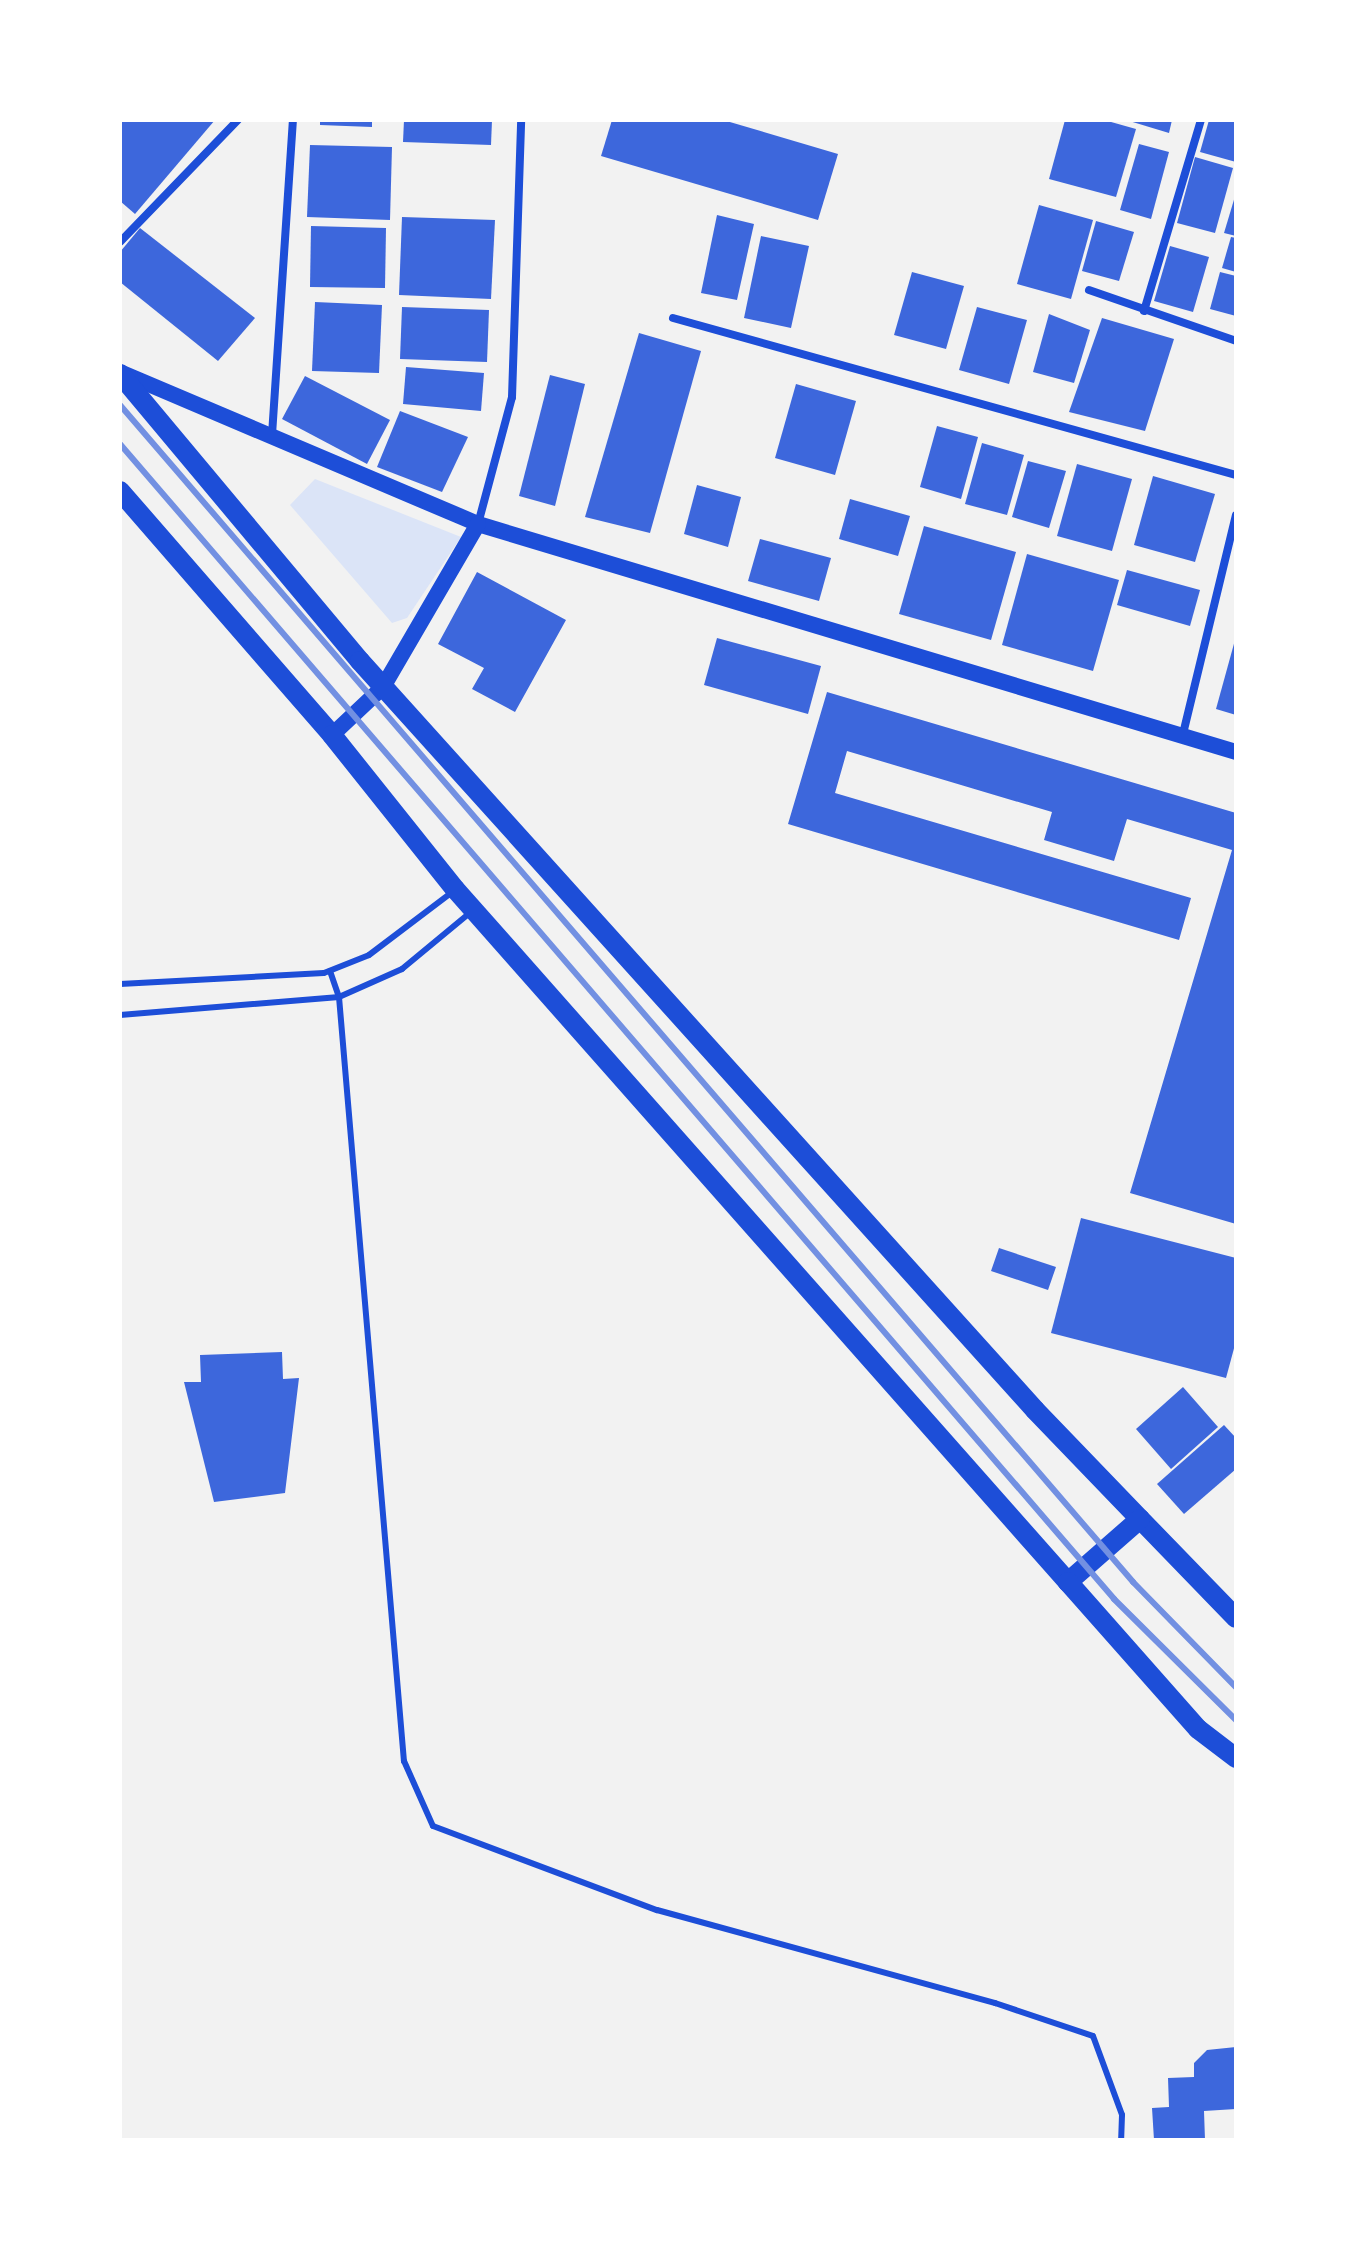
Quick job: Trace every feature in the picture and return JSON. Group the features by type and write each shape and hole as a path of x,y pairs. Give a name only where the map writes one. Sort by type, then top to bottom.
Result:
{"main road":[{"path":"120,373 478,524 1181,739 1236,752"},
{"path":"120,373 383,687 1035,1410 1236,1618"},
{"path":"120,491 332,735 455,889 1198,1729 1236,1758"},
{"path":"332,735 383,687 478,524"},
{"path":"1068,1582 1140,1519"}],"street":[{"path":"120,242 238,120"},
{"path":"272,435 293,120"},
{"path":"478,524 512,397 521,120"},
{"path":"1144,311 1201,120"},
{"path":"1089,290 1236,341"},
{"path":"673,318 1236,475"},
{"path":"1181,739 1236,515"}],"lane":[{"path":"120,984 330,971 369,955 401,935 455,889"},
{"path":"120,1015 339,997 402,969 474,910"},
{"path":"330,971 339,997 404,1761 433,1826 657,1910 995,2003 1093,2036 1122,2115 1121,2140"}],"shaded area":[{"path":"315,479 461,537 407,618 392,623 290,505"}],"building":[{"path":"120,120 215,120 135,214 120,201"},
{"path":"320,120 372,120 372,127 320,125"},
{"path":"404,120 492,120 491,145 403,142"},
{"path":"612,120 723,120 838,154 818,220 601,156"},
{"path":"1065,120 1104,120 1136,129 1116,197 1049,179"},
{"path":"1126,120 1172,120 1169,133"},
{"path":"1209,120 1236,120 1236,162 1200,152"},
{"path":"1139,144 1169,152 1151,219 1120,210"},
{"path":"310,145 392,147 390,220 307,217"},
{"path":"1195,157 1233,168 1215,233 1177,223"},
{"path":"1236,193 1236,236 1224,233"},
{"path":"1039,205 1093,220 1071,299 1017,284"},
{"path":"717,215 754,224 737,300 701,293"},
{"path":"402,217 495,220 491,299 399,295"},
{"path":"1096,221 1134,232 1119,281 1082,271"},
{"path":"311,226 386,228 385,288 310,287"},
{"path":"140,228 255,318 218,361 120,282 120,252"},
{"path":"761,236 809,246 791,328 744,318"},
{"path":"1231,237 1236,238 1236,272 1222,268"},
{"path":"1170,246 1209,257 1193,312 1154,301"},
{"path":"912,272 964,286 946,349 894,335"},
{"path":"1220,272 1236,276 1236,316 1210,309"},
{"path":"315,302 382,305 379,373 312,371"},
{"path":"402,307 489,310 487,362 400,359"},
{"path":"977,307 1027,320 1009,384 959,370"},
{"path":"1049,314 1090,330 1074,383 1033,372"},
{"path":"1102,318 1174,339 1145,431 1069,412"},
{"path":"639,333 701,351 650,533 585,517"},
{"path":"406,367 484,373 481,411 403,404"},
{"path":"550,375 585,384 555,506 519,496"},
{"path":"305,376 390,420 367,464 282,419"},
{"path":"796,384 856,401 835,475 775,458"},
{"path":"400,411 468,437 442,492 377,467"},
{"path":"937,426 978,437 961,499 920,487"},
{"path":"982,443 1024,455 1007,515 965,504"},
{"path":"1028,461 1066,471 1049,528 1012,517"},
{"path":"1077,464 1132,479 1112,551 1057,536"},
{"path":"1153,476 1215,494 1195,562 1134,545"},
{"path":"697,485 741,497 728,547 684,534"},
{"path":"850,499 910,516 898,556 839,539"},
{"path":"924,526 1016,552 991,640 899,614"},
{"path":"760,539 831,558 819,601 748,581"},
{"path":"1027,554 1119,580 1093,671 1002,645"},
{"path":"1127,570 1200,590 1190,626 1117,605"},
{"path":"477,572 566,620 515,712 472,689 484,668 438,644"},
{"path":"717,638 821,666 808,714 704,685"},
{"path":"1236,640 1236,715 1216,709"},
{"path":"827,692 1236,813 1236,1224 1130,1193 1232,850 1127,819 1114,861 1044,840 1052,812 847,751 835,793 1191,898 1179,940 788,824"},
{"path":"1081,1218 1236,1258 1236,1341 1226,1378 1051,1333"},
{"path":"999,1248 1056,1267 1048,1290 991,1271"},
{"path":"282,1352 283,1379 299,1378 285,1493 214,1502 184,1382 201,1382 200,1355"},
{"path":"1183,1387 1218,1427 1171,1469 1136,1429"},
{"path":"1224,1425 1236,1438 1236,1469 1184,1514 1157,1484"},
{"path":"1236,2047 1236,2109 1204,2111 1205,2140 1154,2140 1152,2108 1169,2107 1168,2078 1194,2077 1194,2063 1207,2050"}],"railway":[{"path":"120,405 1133,1582 1236,1687"},
{"path":"120,444 1114,1599 1236,1720"}]}
